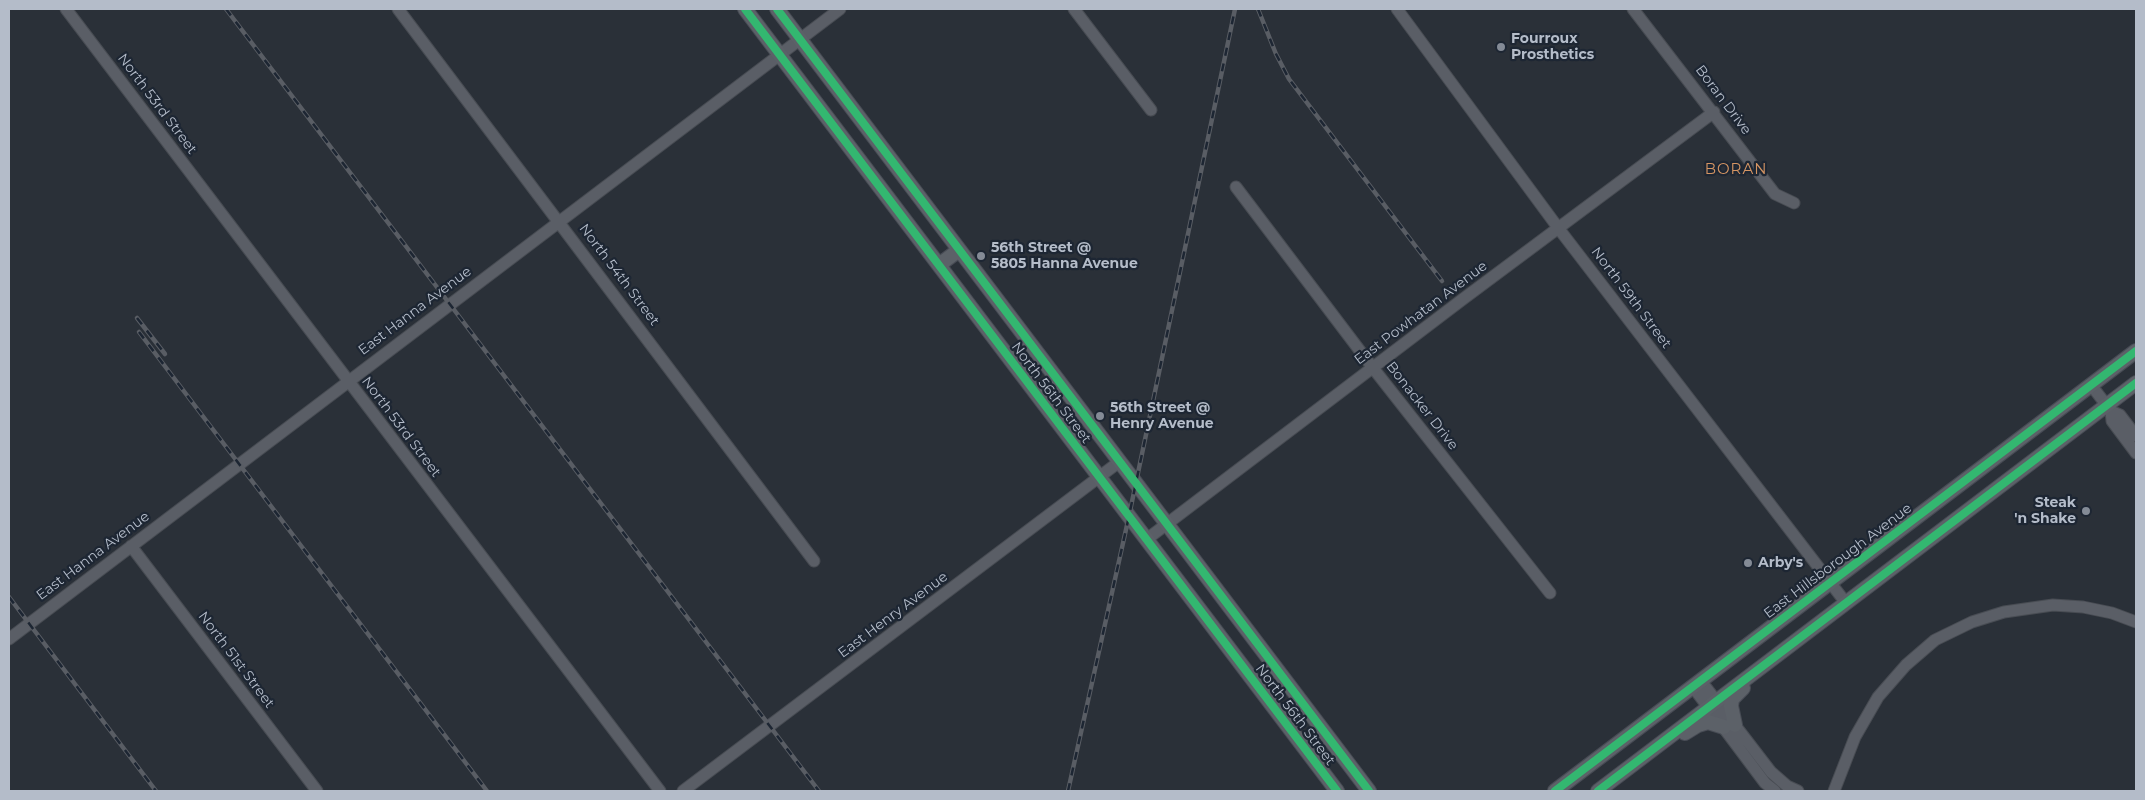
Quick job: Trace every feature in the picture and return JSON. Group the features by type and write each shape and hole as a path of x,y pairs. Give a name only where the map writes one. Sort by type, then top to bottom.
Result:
{"main road":[{"name":"North 56th Street","path":"745,9 1337,791"},
{"name":"North 56th Street","path":"777,9 1369,791"},
{"path":"939,265 959,250"},
{"name":"East Hillsborough Avenue","path":"1555,791 2136,351"},
{"path":"1598,791 1846,602 2108,408 2136,383"},
{"path":"1653,749 1698,725 1708,722 1730,726 1732,699 1753,679 1760,668"}],"street":[{"name":"North 53rd Street","path":"66,9 660,791"},
{"name":"North 54th Street","path":"398,9 559,220 814,561"},
{"name":"East Hanna Avenue","path":"9,639 559,220 840,9"},
{"path":"1074,9 1150,110"},
{"name":"North 59th Street","path":"1397,9 1559,229 1846,602"},
{"name":"Boran Drive","path":"1634,9 1775,194 1794,203"},
{"name":"East Powhatan Avenue","path":"1147,539 1463,299 1714,112"},
{"name":"Bonacker Drive","path":"1236,187 1373,368 1550,593"},
{"path":"2091,385 2108,408 2112,421 2136,453"},
{"path":"2108,408 2120,415 2136,436"},
{"name":"East Henry Avenue","path":"684,791 1119,462"},
{"name":"North 51st Street","path":"131,546 317,791"},
{"path":"1834,791 1855,738 1878,697 1906,665 1935,640 1972,622 2004,612 2053,605 2083,607 2112,613 2136,622"},
{"path":"1697,684 1730,726 1771,772 1787,786 1798,791"},
{"path":"1730,726 1765,783 1774,791"}],"railway":[{"path":"226,9 819,791"},
{"path":"1068,791 1129,516 1235,9"},
{"path":"1258,9 1276,54 1289,79 1442,281"},
{"path":"137,318 165,354"},
{"path":"139,332 487,791"},
{"path":"9,597 156,791"}],"cycle path":[{"path":"745,9 1337,791"},
{"path":"777,9 1369,791"},
{"path":"1555,791 2136,351"},
{"path":"1598,791 2136,383"}],"place":[{"name":"Fourroux Prosthetics","path":"1501,47"},
{"name":"56th Street @ 5805 Hanna Avenue","path":"981,256"},
{"name":"56th Street @ Henry Avenue","path":"1100,416"},
{"name":"Steak 'n Shake","path":"2086,511"},
{"name":"Arby's","path":"1748,563"}],"district":[{"name":"BORAN","path":"1736,170"}]}
